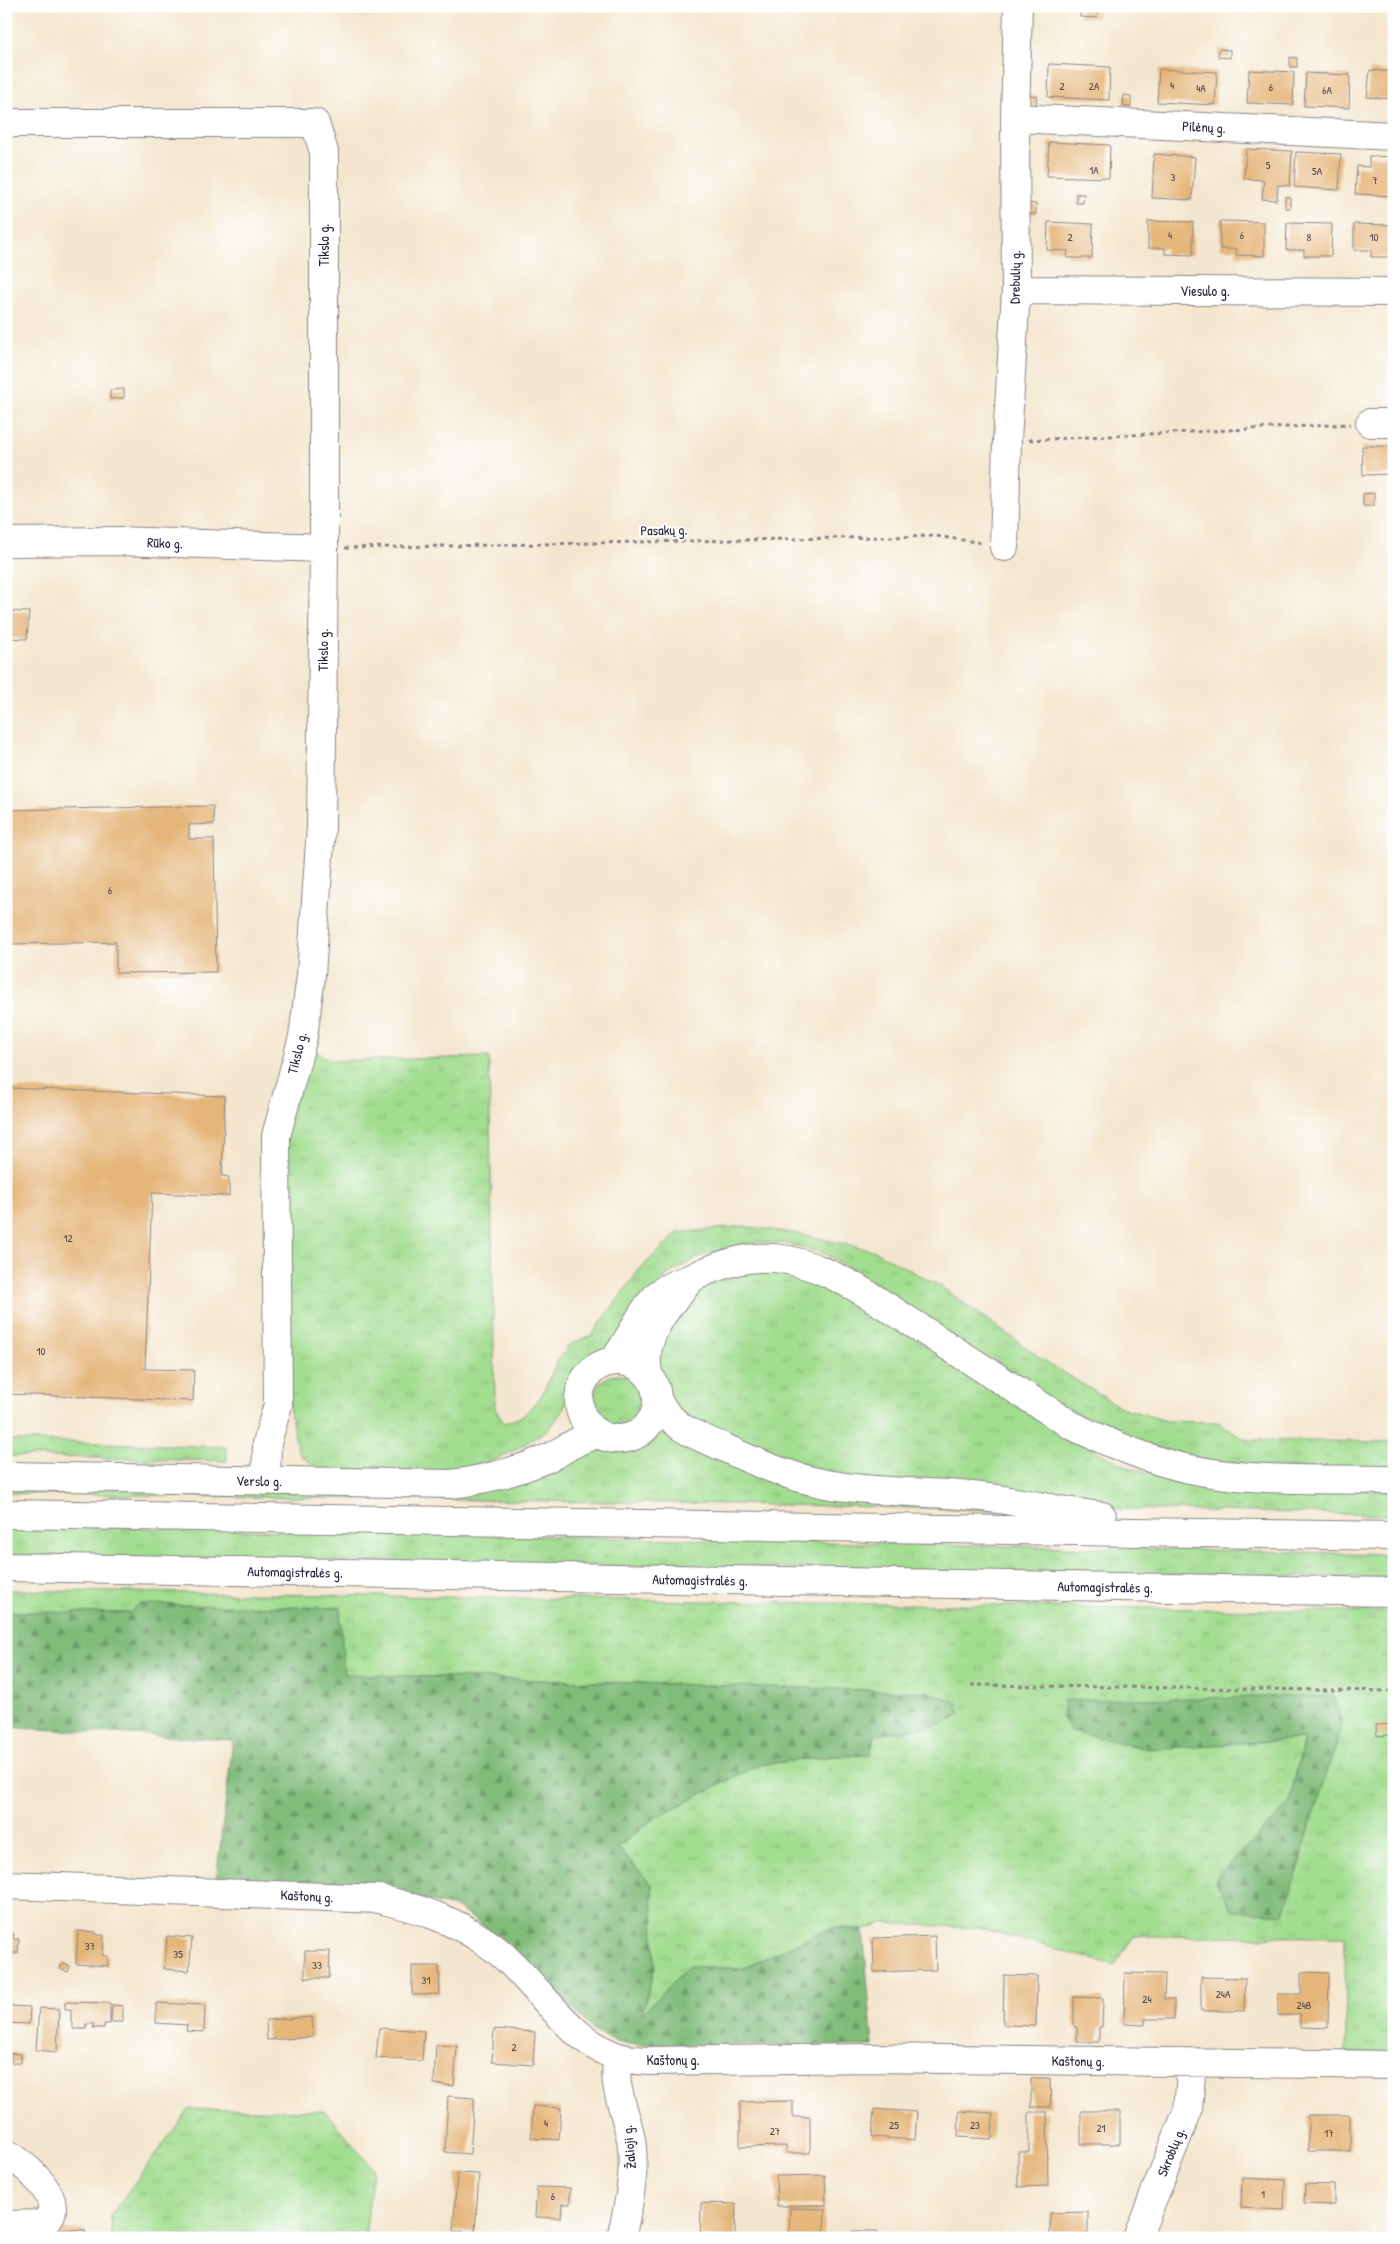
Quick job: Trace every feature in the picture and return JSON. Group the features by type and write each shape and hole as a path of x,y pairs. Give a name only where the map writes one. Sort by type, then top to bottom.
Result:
{"main road":[{"name":"Drebulių g.","path":"1004,547 1007,441 1016,290 1015,118 1018,6"},
{"name":"Pilėnų g.","path":"1015,118 1394,136"},
{"name":"Tikslo g.","path":"6,123 314,123 324,152 324,548 321,827 311,975 303,1036 276,1136 278,1404 268,1443 266,1481"},
{"name":"Viesulo g.","path":"1016,290 1394,292"},
{"name":"Rūko g.","path":"6,542 117,541 324,548"},
{"path":"614,1361 624,1349 646,1310 660,1293 673,1285 730,1262 752,1257 778,1258 807,1264 837,1277 864,1292 1071,1426 1106,1443 1145,1458 1226,1475 1268,1478 1394,1480"},
{"path":"648,1375 633,1364 614,1361 602,1364 592,1371 580,1391 580,1406 588,1425 600,1434 619,1439 630,1438 641,1432 652,1419 658,1402 657,1392 648,1375 646,1356 649,1343 658,1324 676,1297 692,1278"},
{"path":"658,1402 668,1418 682,1429 758,1463 797,1477 837,1486 998,1499 1083,1514 1148,1519 1394,1524"},
{"name":"Verslo g.","path":"510,1470 533,1454 556,1434 580,1406"},
{"name":"Verslo g.","path":"6,1476 451,1484 478,1481 536,1463 559,1453 580,1440 600,1434"},
{"path":"6,1514 1394,1536"},
{"name":"Automagistralės g.","path":"6,1567 1394,1592"},
{"path":"6,1582 29,1582 89,1568"},
{"name":"Kaštonų g.","path":"6,1885 379,1899 410,1906 438,1916 488,1944 514,1965 590,2043 619,2057 648,2061 870,2058 1394,2065"},
{"name":"Žalioji g.","path":"619,2057 616,2065 616,2076 630,2128 632,2147 631,2198 621,2238"},
{"name":"Skroblų g.","path":"1137,2238 1188,2110 1192,2063"},
{"path":"6,2153 24,2165 39,2179 52,2206 50,2217 42,2224 37,2226 6,2226"}],"path":[{"path":"1007,441 1382,423"},
{"name":"Pasakų g.","path":"324,548 936,536 1004,547"},
{"path":"971,1685 1394,1691"}],"green space":[{"path":"311,1049 332,1061 489,1057 495,1409 504,1423 523,1416 540,1398 557,1362 569,1345 592,1335 639,1270 678,1233 743,1226 800,1234 875,1251 941,1287 1048,1363 1120,1407 1166,1421 1218,1422 1247,1440 1394,1442 1394,1469 1268,1468 1213,1462 1126,1440 1024,1385 847,1266 821,1252 783,1243 755,1242 703,1255 668,1274 611,1348 588,1362 576,1376 563,1410 550,1428 498,1459 444,1474 319,1469 302,1457 298,1450 290,1413 286,1129"},
{"path":"746,1272 787,1274 816,1283 850,1298 1086,1446 1128,1467 1168,1478 1394,1492 1394,1515 1119,1509 823,1476 687,1422 662,1390 655,1366 670,1317 687,1299 705,1287"},
{"path":"613,1375 623,1375 636,1382 643,1395 643,1405 636,1418 623,1425 613,1425 604,1421 597,1414 593,1405 593,1395 597,1386 604,1379"},
{"path":"660,1425 722,1457 1000,1510 628,1502 6,1493 6,1487 382,1494 598,1445 625,1446 647,1437"},
{"path":"6,1440 226,1447 227,1461 6,1456"},
{"path":"6,1525 1394,1554 1394,1578 6,1556"},
{"path":"6,1590 1394,1612 1394,2052 1346,2053 1345,1937 1134,1936 1114,1965 979,1928 883,1923 863,1930 832,1927 742,1969 689,1966 641,2015 655,1965 617,1847 653,1819 757,1765 835,1756 870,1755 875,1735 941,1724 928,1692 343,1674 340,1608 129,1613 6,1612","holes":["1334,1697 1338,1741 1326,1773 1284,1914 1215,1879 1289,1804 1304,1739 1147,1749 1276,1698"]},
{"path":"139,1604 340,1608 344,1674 928,1692 957,1702 961,1714 941,1724 875,1735 870,1755 835,1756 757,1765 653,1819 618,1847 652,1885 655,1965 642,2014 689,1966 742,1969 832,1927 863,1930 873,2046 624,2044 595,2032 504,1940 456,1907 328,1881 216,1881 233,1740 6,1727 6,1612 129,1613"},
{"path":"1334,1696 1341,1722 1338,1741 1326,1773 1284,1914 1233,1911 1215,1879 1289,1804 1304,1739 1147,1749 1071,1731 1062,1716 1064,1700"},
{"path":"189,2109 325,2111 373,2169 365,2238 111,2238 111,2215"}],"building":[{"path":"1081,6 1098,8 1097,18 1080,17"},
{"path":"1219,49 1230,50 1230,58 1218,57"},
{"path":"1290,57 1297,58 1297,67 1290,67"},
{"path":"1049,64 1110,67 1109,100 1048,97"},
{"path":"1159,69 1217,72 1215,105 1157,102"},
{"path":"1249,70 1294,72 1293,105 1247,103"},
{"path":"1370,70 1393,72 1394,104 1390,104 1391,99 1367,97"},
{"path":"1306,73 1350,75 1349,108 1304,106"},
{"path":"1028,95 1037,96 1036,106 1028,105"},
{"path":"1124,95 1131,96 1131,107 1123,106"},
{"path":"1049,142 1110,145 1109,178 1047,176"},
{"path":"1246,149 1292,151 1290,186 1278,185 1277,200 1262,199 1264,180 1244,179"},
{"path":"1296,152 1341,154 1339,190 1294,187"},
{"path":"1154,154 1195,157 1192,200 1152,198"},
{"path":"1369,156 1394,157 1394,196 1355,194 1357,166 1369,167"},
{"path":"1076,194 1084,194 1083,203 1076,203"},
{"path":"1285,197 1290,197 1290,208 1285,208"},
{"path":"1027,203 1036,204 1036,214 1026,214"},
{"path":"1148,221 1193,222 1193,255 1165,254 1165,248 1148,248"},
{"path":"1220,221 1264,222 1264,256 1236,255 1237,249 1220,249"},
{"path":"1048,222 1093,224 1092,258 1067,258 1068,251 1047,250"},
{"path":"1287,223 1332,224 1331,256 1304,256 1304,250 1286,250"},
{"path":"1354,224 1394,225 1394,257 1371,257 1371,250 1354,250"},
{"path":"124,389 124,398 110,399 110,390"},
{"path":"1362,446 1394,446 1394,474 1363,475"},
{"path":"1374,493 1374,506 1363,506 1363,494"},
{"path":"6,611 29,612 27,639 6,638"},
{"path":"213,806 214,824 189,825 189,839 214,839 216,972 116,973 116,942 6,944 6,810"},
{"path":"6,1088 225,1096 222,1176 229,1177 229,1196 152,1193 145,1369 194,1370 193,1401 6,1394"},
{"path":"1394,1724 1394,1735 1377,1736 1376,1725"},
{"path":"78,1931 96,1932 96,1935 104,1935 103,1956 108,1956 108,1966 76,1964"},
{"path":"6,1933 14,1934 13,1939 19,1939 18,1953 13,1953 12,1963 6,1962"},
{"path":"167,1936 192,1938 189,1971 164,1969"},
{"path":"935,1936 936,1970 874,1972 873,1938"},
{"path":"305,1951 330,1951 329,1978 305,1978"},
{"path":"62,1963 70,1966 68,1972 60,1969"},
{"path":"412,1966 439,1966 440,1994 412,1995"},
{"path":"1301,1972 1329,1973 1328,2028 1300,2027 1300,2015 1278,2015 1278,1994 1301,1994"},
{"path":"1125,1973 1165,1974 1164,1999 1174,1999 1174,2019 1145,2019 1145,2025 1124,2024"},
{"path":"1004,1975 1037,1976 1036,2026 1003,2025"},
{"path":"1201,1977 1245,1978 1244,2011 1201,2011"},
{"path":"1074,1997 1103,1998 1102,2027 1099,2027 1099,2042 1077,2042 1077,2027 1074,2027"},
{"path":"65,2002 110,2003 110,2024 104,2024 104,2028 93,2028 94,2024 86,2024 86,2029 73,2029 71,2009 65,2009"},
{"path":"156,2003 205,2005 204,2032 186,2031 187,2025 156,2023"},
{"path":"112,2005 123,2006 123,2022 111,2022"},
{"path":"6,2006 30,2007 29,2024 6,2023"},
{"path":"39,2008 59,2009 57,2052 36,2050"},
{"path":"312,2017 313,2037 267,2040 266,2020"},
{"path":"379,2028 424,2031 422,2061 376,2058"},
{"path":"494,2029 535,2032 533,2065 492,2062"},
{"path":"436,2045 457,2046 454,2086 434,2084"},
{"path":"11,2053 21,2054 21,2063 11,2063"},
{"path":"1031,2078 1050,2078 1051,2107 1031,2107"},
{"path":"448,2096 474,2098 470,2154 445,2152"},
{"path":"6,2099 11,2099 11,2113 6,2113"},
{"path":"793,2101 793,2117 810,2117 810,2153 786,2153 786,2146 740,2147 740,2102"},
{"path":"533,2106 561,2108 559,2140 531,2138"},
{"path":"874,2109 917,2112 915,2140 872,2137"},
{"path":"959,2111 993,2113 992,2139 958,2137"},
{"path":"1081,2111 1120,2111 1120,2144 1081,2144"},
{"path":"1029,2112 1047,2112 1048,2186 1018,2187 1018,2152 1029,2152"},
{"path":"1308,2115 1350,2115 1350,2151 1308,2151"},
{"path":"457,2173 479,2174 475,2232 453,2231"},
{"path":"825,2175 826,2205 777,2206 776,2176"},
{"path":"1242,2178 1285,2180 1284,2210 1241,2208"},
{"path":"1305,2184 1334,2185 1334,2205 1304,2204"},
{"path":"537,2187 570,2188 570,2204 562,2204 561,2218 535,2217"},
{"path":"701,2203 736,2204 735,2238 700,2238"},
{"path":"790,2208 825,2209 824,2238 789,2238"},
{"path":"1088,2212 1088,2233 1079,2234 1079,2238 1050,2238 1050,2213"},
{"path":"59,2229 85,2230 85,2238 59,2238"},
{"path":"852,2231 877,2231 877,2238 852,2238"}]}
